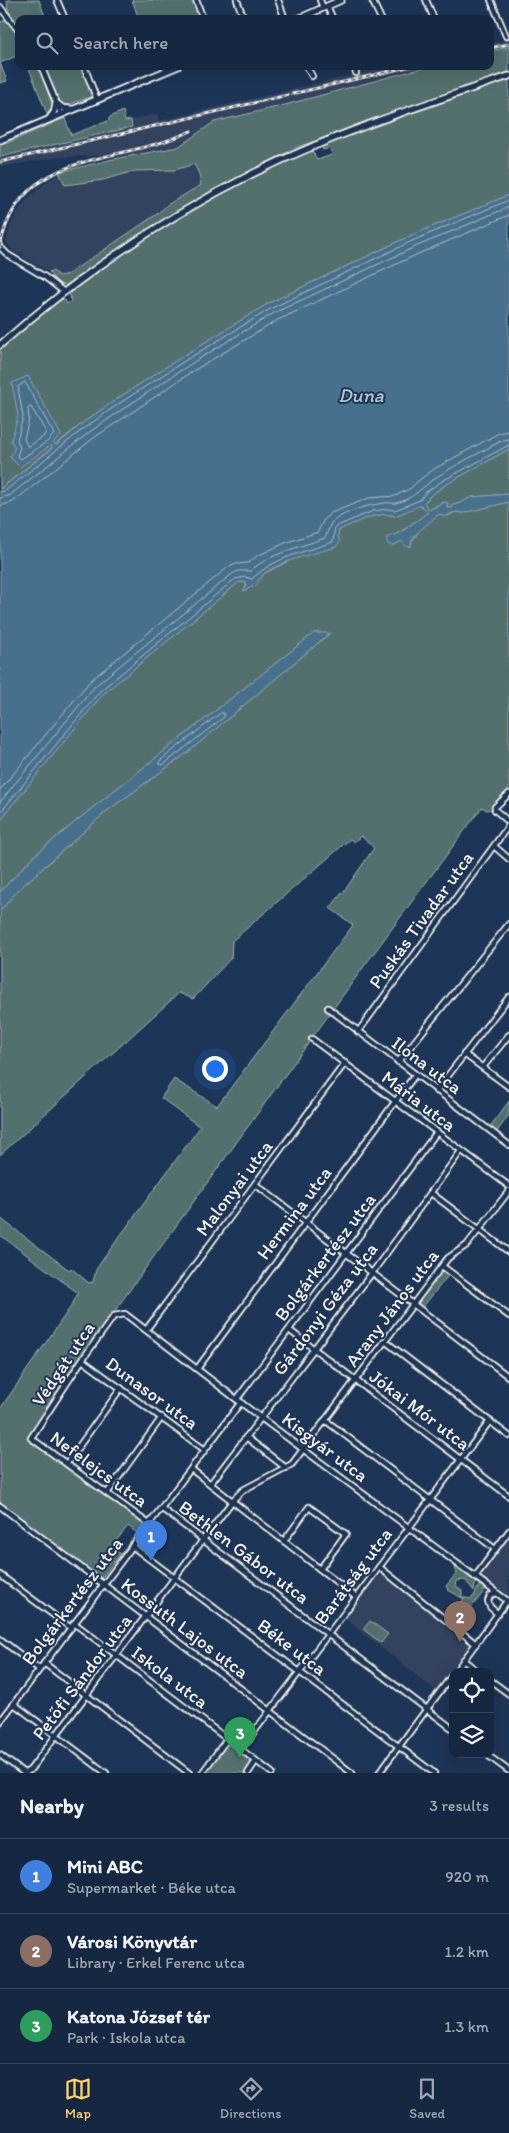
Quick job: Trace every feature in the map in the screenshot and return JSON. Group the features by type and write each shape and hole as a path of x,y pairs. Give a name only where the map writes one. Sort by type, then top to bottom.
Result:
{"main road":[{"path":"307,15 341,0"},
{"path":"0,140 168,70"},
{"path":"0,345 64,292 147,233 202,200 255,173 368,125 509,76"}],"street":[{"path":"57,0 63,15"},
{"path":"196,0 202,15"},
{"path":"237,0 243,15"},
{"path":"278,0 284,15"},
{"path":"320,0 330,15"},
{"path":"372,0 379,15"},
{"path":"426,0 432,15"},
{"path":"491,0 506,36"},
{"path":"0,7 15,25"},
{"path":"43,70 61,114"},
{"path":"86,70 97,100"},
{"path":"308,70 312,76"},
{"path":"56,101 63,108 75,109"},
{"path":"47,120 54,112 56,101"},
{"path":"0,247 8,255 45,277 64,292"},
{"path":"509,794 496,806 495,810 509,824"},
{"name":"Puskás Tivadar utca","path":"358,1032 509,824"},
{"path":"494,846 509,859"},
{"path":"398,1062 507,930 509,924"},
{"path":"436,1091 509,997"},
{"name":"Ilona utca","path":"328,1008 509,1145"},
{"path":"483,1067 508,1038"},
{"name":"Mária utca","path":"312,1039 509,1186"},
{"path":"464,1054 509,1087"},
{"name":"Malonyai utca","path":"146,1330 345,1063"},
{"name":"Hermina utca","path":"197,1369 415,1075"},
{"name":"Bolgárkertész utca","path":"0,1722 191,1469 289,1330 436,1132"},
{"name":"Gárdonyi Géza utca","path":"211,1483 372,1273 461,1151"},
{"path":"255,1184 509,1377"},
{"name":"Arany János utca","path":"304,1449 451,1254 464,1248 509,1191"},
{"path":"432,1193 509,1252"},
{"path":"442,1266 509,1316"},
{"name":"Kisgyár utca","path":"125,1314 261,1418 508,1601"},
{"name":"Védgát utca","path":"31,1438 82,1360 114,1316 125,1314"},
{"name":"Jókai Mór utca","path":"289,1330 509,1496"},
{"path":"385,1341 509,1436"},
{"name":"Dunasor utca","path":"82,1360 205,1450"},
{"path":"67,1463 121,1388"},
{"path":"108,1492 162,1417"},
{"path":"325,1420 495,1549"},
{"name":"Barátság utca","path":"241,1749 490,1421"},
{"path":"246,1437 286,1468"},
{"name":"Nefelejcs utca","path":"31,1438 108,1492 149,1524"},
{"name":"Petőfi Sándor utca","path":"24,1773 30,1770 233,1500 243,1490 286,1468 304,1449"},
{"path":"191,1469 356,1597"},
{"name":"Kossuth Lajos utca","path":"0,1506 352,1773"},
{"path":"284,1540 309,1507 346,1534 320,1569"},
{"name":"Bethlen Gábor utca","path":"161,1508 449,1726"},
{"path":"475,1577 509,1531"},
{"name":"Béke utca","path":"132,1546 434,1773"},
{"path":"379,1567 476,1644"},
{"name":"Iskola utca","path":"0,1575 116,1655 272,1773"},
{"path":"496,1593 490,1596 488,1601 490,1607 498,1614"},
{"path":"457,1668 508,1601"},
{"path":"0,1640 39,1669"},
{"path":"463,1660 474,1668"},
{"path":"44,1663 189,1773"},
{"path":"379,1773 449,1680"},
{"path":"494,1683 509,1694"},
{"path":"14,1704 106,1773"},
{"path":"0,1710 6,1714"},
{"path":"202,1773 227,1739"},
{"path":"0,1755 24,1773"},
{"path":"491,1758 509,1771"},
{"path":"248,1773 256,1761"}],"shaded area":[{"path":"509,39 509,47 494,50 494,42"},
{"path":"372,70 415,70 214,122 178,147 109,160 108,155 60,157 0,167 0,157 132,127 131,120 157,114 159,121"},
{"path":"194,164 199,174 201,185 167,205 157,214 64,276 55,275 52,271 49,272 22,257 23,254 15,253 6,242 10,226 19,209 32,194 59,172 65,185 103,180 135,171 175,170"},
{"path":"509,1537 509,1597 478,1577"},
{"path":"384,1575 433,1612 438,1621 462,1641 470,1644 453,1668 449,1668 449,1673 436,1691 344,1618 375,1578"}],"green space":[{"path":"7,0 39,0 45,15 15,15 15,20 8,10"},
{"path":"132,0 194,0 200,15 138,15"},
{"path":"7,20 15,30 15,57 0,63 0,22"},
{"path":"509,47 509,72 295,148 172,214 66,285 58,284 49,272 53,271 59,276 68,274 157,214 167,205 201,185 199,174 194,164 175,170 135,171 103,180 65,185 59,172 178,147 214,122 415,70 494,70 494,50"},
{"path":"0,63 7,81 0,83"},
{"path":"30,70 39,70 53,107 47,114"},
{"path":"46,70 83,70 93,96 68,105 61,104"},
{"path":"509,79 509,195 410,236 269,303 117,399 84,422 0,489 0,349 60,299 65,300 67,304 71,301 69,292 125,251 184,214 246,181 309,151 313,152 317,160 332,155 330,148 323,150 322,147 384,122"},
{"path":"123,111 125,121 131,120 132,127 0,157 0,146 65,118 71,135 108,121 110,117"},
{"path":"509,449 509,494 472,497 452,505 452,508 447,508 447,503 443,502 429,510 424,503 445,485"},
{"path":"509,502 509,793 493,809 487,810 482,807 121,1302 31,1438 31,1442 144,1524 137,1533 128,1526 111,1547 121,1554 101,1579 0,1503 0,1409 72,1305 78,1293 0,1235 0,1218 69,1270 71,1268 89,1283 93,1282 96,1270 101,1262 200,1127 161,1098 174,1079 217,1106 353,925 330,908 374,848 361,836 354,842 350,839 232,941 231,958 193,999 179,993 0,1155 0,911 18,890 107,811 187,753 329,634 314,633 34,856 0,892 0,822 103,694 239,582 246,582 246,587 254,587 265,573 338,536 339,530 367,518 381,515 395,516 420,505 429,512 394,536 393,546 401,541 407,546 411,546 418,533 436,516 443,514 448,516 455,512 463,513"},
{"path":"509,1101 509,1115 496,1133 489,1128"},
{"path":"441,1269 450,1273 422,1308 415,1303"},
{"path":"455,1567 477,1583 474,1591 465,1580 457,1581 456,1586 462,1591 462,1597 470,1599 474,1596 479,1585 486,1589 469,1610 461,1602 464,1599 448,1590 446,1586 457,1573"},
{"path":"370,1621 388,1634 381,1643 363,1629"},
{"path":"227,1742 253,1760 245,1773 203,1773"}],"water":[{"name":"Duna","path":"509,195 509,449 445,485 424,503 429,510 445,502 447,502 447,508 452,508 452,505 472,497 509,494 509,502 463,513 455,512 444,517 441,514 437,515 412,538 411,546 407,547 401,541 393,546 388,544 386,538 400,533 428,512 421,505 395,516 381,515 367,518 339,530 340,542 336,547 300,557 274,567 251,587 243,591 246,587 246,582 239,582 103,694 0,822 0,489 52,449 51,445 20,467 10,457 15,447 11,441 18,416 12,383 28,376 61,435 54,441 54,444 57,445 84,422 117,399 269,303 410,236"},
{"path":"314,633 330,633 187,753 107,811 18,890 0,911 0,892 34,856"}],"railway":[{"path":"494,47 509,44"},
{"path":"0,162 395,70"},
{"path":"0,247 11,215 28,192 50,176 76,165 163,142 191,131"}],"place":[{"name":"Mini ABC","path":"151,1561"},
{"name":"Városi Könyvtár","path":"460,1642"},
{"name":"Katona József tér","path":"240,1758"}]}
